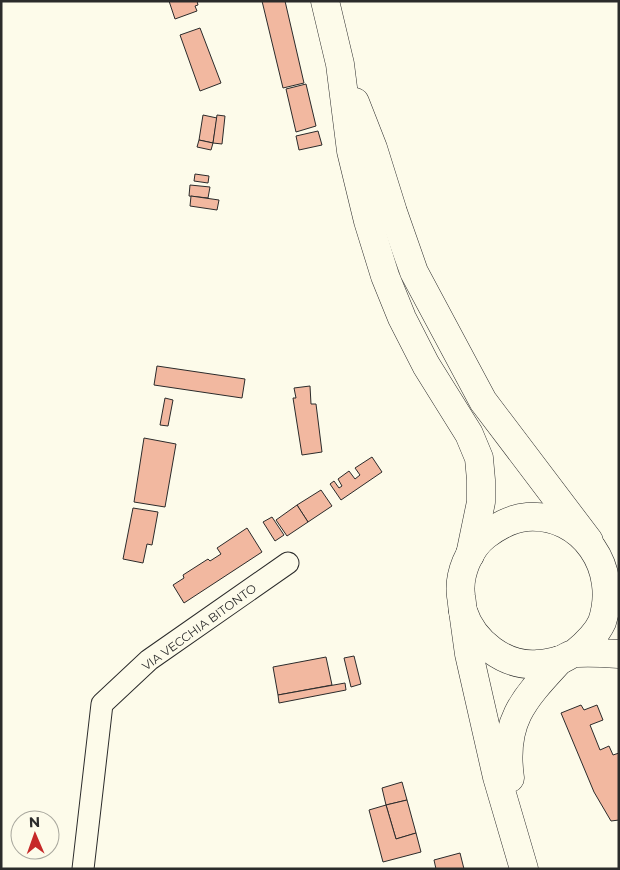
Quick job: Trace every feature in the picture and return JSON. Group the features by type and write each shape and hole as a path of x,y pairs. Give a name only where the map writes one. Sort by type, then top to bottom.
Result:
{"main road":[{"path":"325,1 340,64 351,151 368,222 385,276 402,318 426,365 469,434 479,458 482,480 481,502 470,555 463,572 461,591 463,611 469,654 497,777 522,859"},
{"path":"340,64 373,148 414,272 483,401 604,560 608,580 608,602 602,622 591,639 568,656 525,700 513,722 508,747 509,772 522,859"},
{"path":"470,555 484,536 504,524 526,517 549,518 571,526 604,560"},
{"path":"463,611 473,632 490,650 512,661 536,665 568,656 619,654"}],"street":[{"name":"VIA VECCHIA BITONTO","path":"83,869 102,704 149,660 288,563"}],"building":[{"path":"169,1 197,1 198,5 195,6 197,11 175,19"},
{"path":"262,1 285,1 304,83 283,88"},
{"path":"200,28 221,83 200,91 180,35"},
{"path":"306,84 316,126 296,132 286,89"},
{"path":"203,115 217,118 213,143 199,140"},
{"path":"217,115 225,116 222,144 213,143"},
{"path":"318,131 322,145 299,150 296,136"},
{"path":"199,140 213,143 211,150 197,147"},
{"path":"195,174 209,176 208,183 194,181"},
{"path":"190,185 210,187 208,198 189,196"},
{"path":"191,196 219,200 217,210 190,206"},
{"path":"157,366 245,379 242,398 154,385"},
{"path":"310,386 311,404 316,404 322,452 302,455 293,398 296,398 294,388"},
{"path":"165,398 173,400 168,426 160,425"},
{"path":"144,438 176,444 165,507 134,502"},
{"path":"372,457 382,472 341,500 330,484 334,481 339,488 342,486 338,479 349,471 355,479 360,475 355,468"},
{"path":"321,490 332,506 308,522 297,505"},
{"path":"297,505 308,522 287,536 276,520"},
{"path":"133,508 158,512 152,545 147,544 143,563 123,559"},
{"path":"272,517 284,535 275,541 263,522"},
{"path":"247,528 262,552 184,603 173,585 184,578 183,575 208,559 210,561 221,554 217,548"},
{"path":"354,656 361,684 351,687 344,658"},
{"path":"326,657 332,685 278,695 273,667"},
{"path":"345,683 346,690 279,703 278,695"},
{"path":"581,705 584,710 597,705 603,720 590,725 600,750 609,746 613,755 619,753 619,820 611,821 594,792 561,713"},
{"path":"402,782 407,800 386,805 382,788"},
{"path":"407,800 416,833 396,839 386,805"},
{"path":"386,805 396,839 416,833 421,852 383,862 369,810"},
{"path":"460,853 464,869 436,869 434,860"}]}
